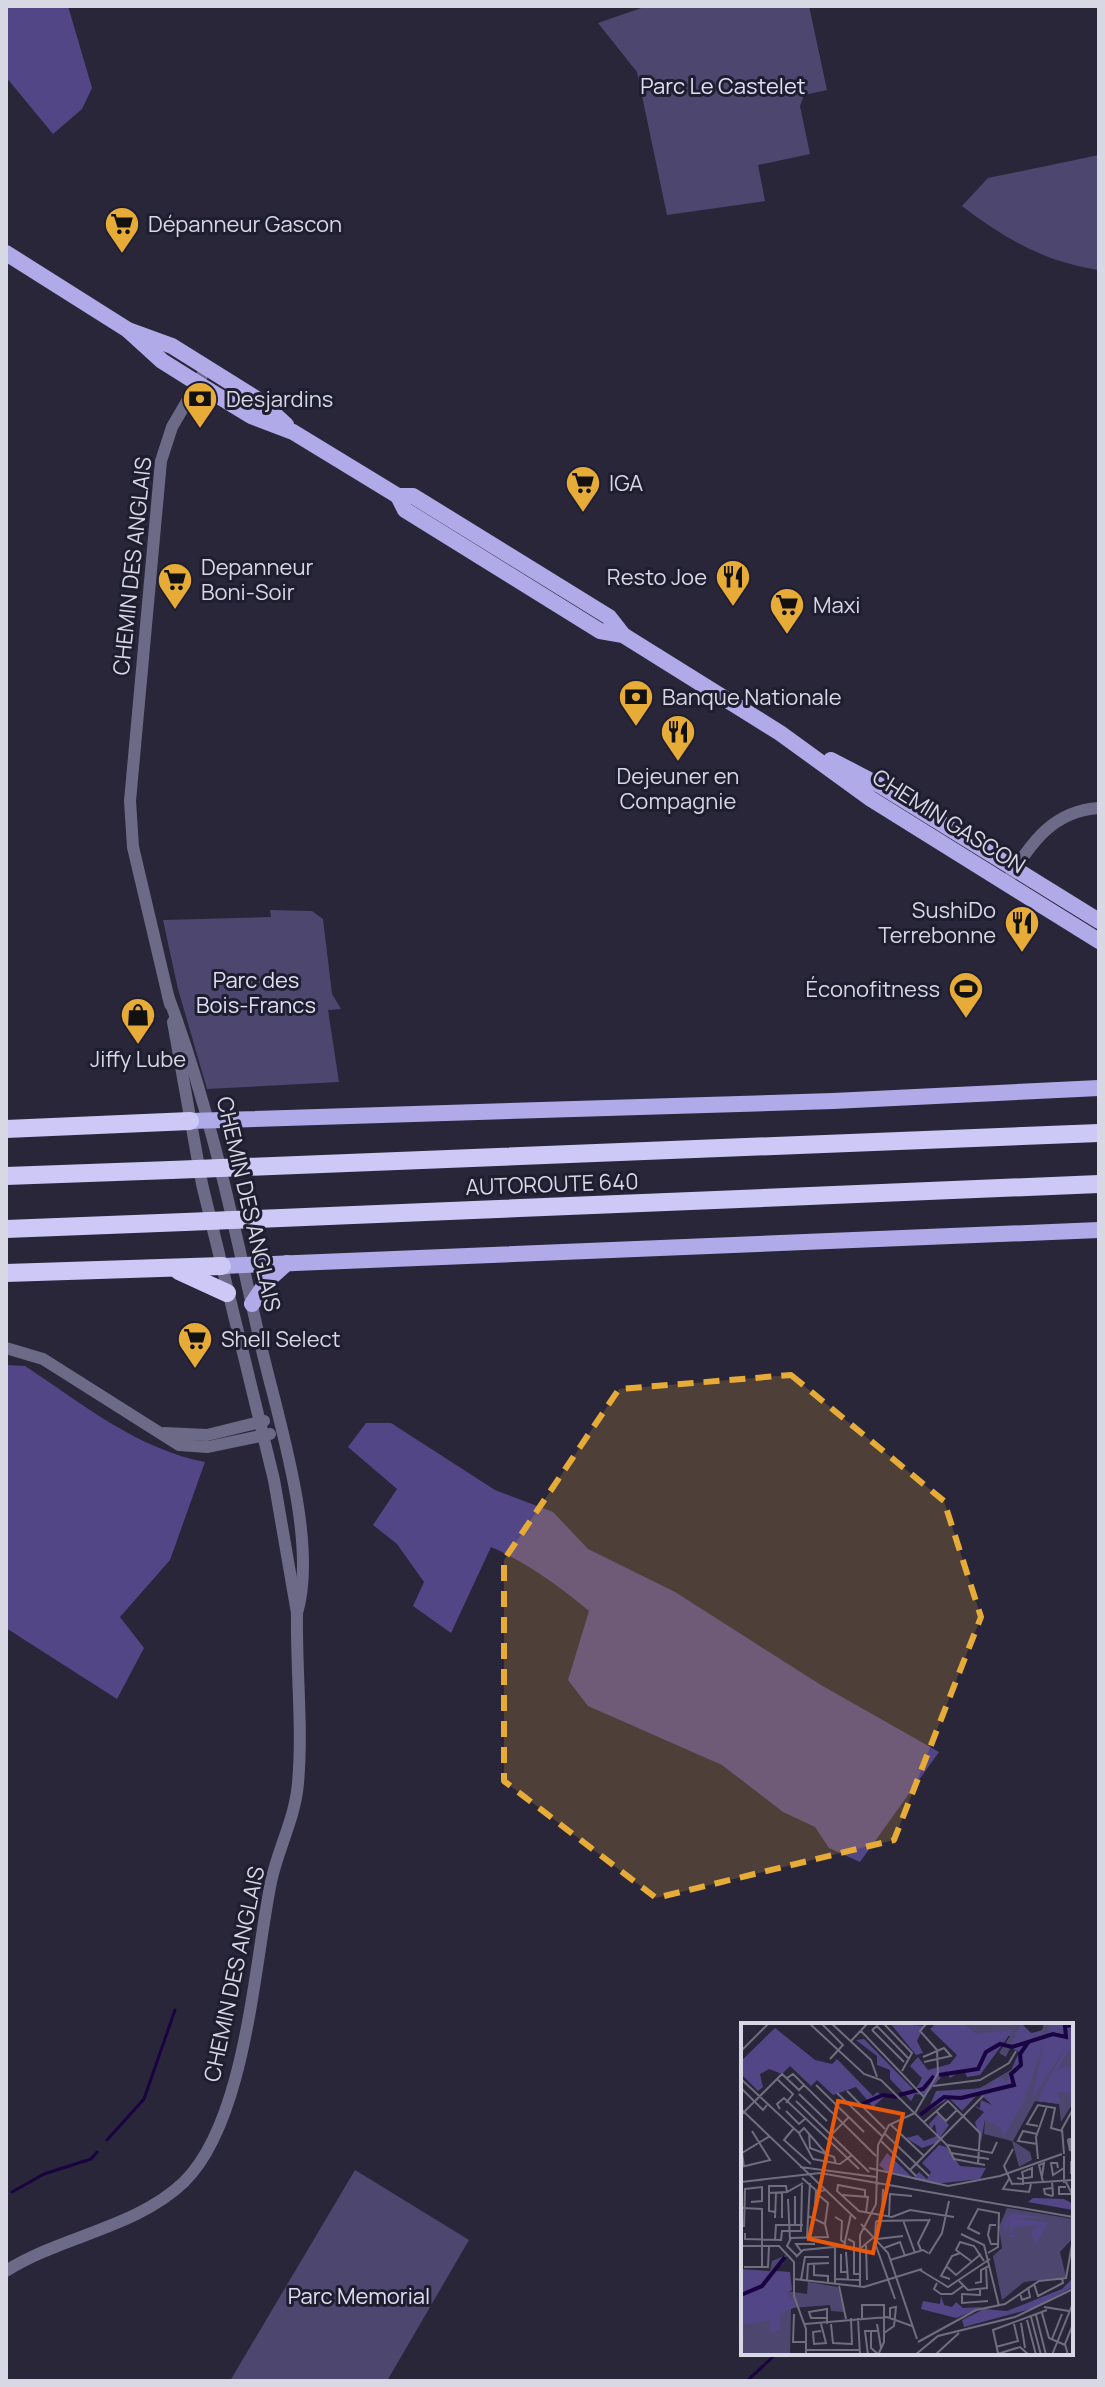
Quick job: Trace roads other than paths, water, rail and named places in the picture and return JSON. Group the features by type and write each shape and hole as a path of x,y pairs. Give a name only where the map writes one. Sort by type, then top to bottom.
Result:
{"highway":[{"path":"6,1129 199,1120"},
{"name":"AUTOROUTE 640","path":"6,1176 1099,1133"},
{"name":"AUTOROUTE 640","path":"6,1229 1099,1184"},
{"path":"6,1273 222,1266"},
{"path":"171,1267 227,1293"}],"main road":[{"name":"CHEMIN GASCON","path":"6,253 128,330 162,361 251,416 293,432 398,496 413,496 609,617 623,635 780,733 871,799 1099,921"},
{"name":"CHEMIN GASCON","path":"128,330 172,346 207,367 260,401 293,432"},
{"name":"CHEMIN GASCON","path":"1011,876 1099,941"},
{"path":"199,1120 833,1101 1099,1088"},
{"path":"222,1266 1099,1230"},
{"path":"252,1304 268,1280 287,1263"}],"street":[{"name":"CHEMIN DES ANGLAIS","path":"207,367 172,427 161,461 130,801 135,856 168,996 199,1120 242,1265 279,1418 302,1553 303,1593 297,1613"},
{"path":"1011,876 1037,836 1053,823 1073,813 1099,808"},
{"name":"CHEMIN DES ANGLAIS","path":"6,2271 46,2250 145,2208 184,2181 213,2137 240,2067 272,1877 297,1801 297,1613 263,1436 227,1293 199,1120 196,1071 168,996"},
{"path":"6,1348 43,1359 171,1441 191,1447 218,1446 281,1431"},
{"path":"145,1425 167,1434 186,1436 279,1418"}],"waterway":[{"path":"107,2140 144,2099 175,2010"},
{"path":"12,2192 44,2174 91,2159 97,2152"},
{"path":"747,2381 775,2355"}],"place":[{"name":"Dépanneur Gascon","path":"122,255"},
{"name":"Desjardins","path":"200,430"},
{"name":"IGA","path":"583,514"},
{"name":"Resto Joe","path":"733,608"},
{"name":"Depanneur Boni-Soir","path":"175,611"},
{"name":"Maxi","path":"787,636"},
{"name":"Banque Nationale","path":"636,728"},
{"name":"Dejeuner en Compagnie","path":"678,763"},
{"name":"SushiDo Terrebonne","path":"1022,954"},
{"name":"Éconofitness","path":"966,1020"},
{"name":"Jiffy Lube","path":"138,1046"},
{"name":"Shell Select","path":"195,1370"}],"park label":[{"name":"Parc Le Castelet","path":"723,86"},
{"name":"Parc des Bois-Francs","path":"256,992"},
{"name":"Parc Memorial","path":"359,2296"}]}
